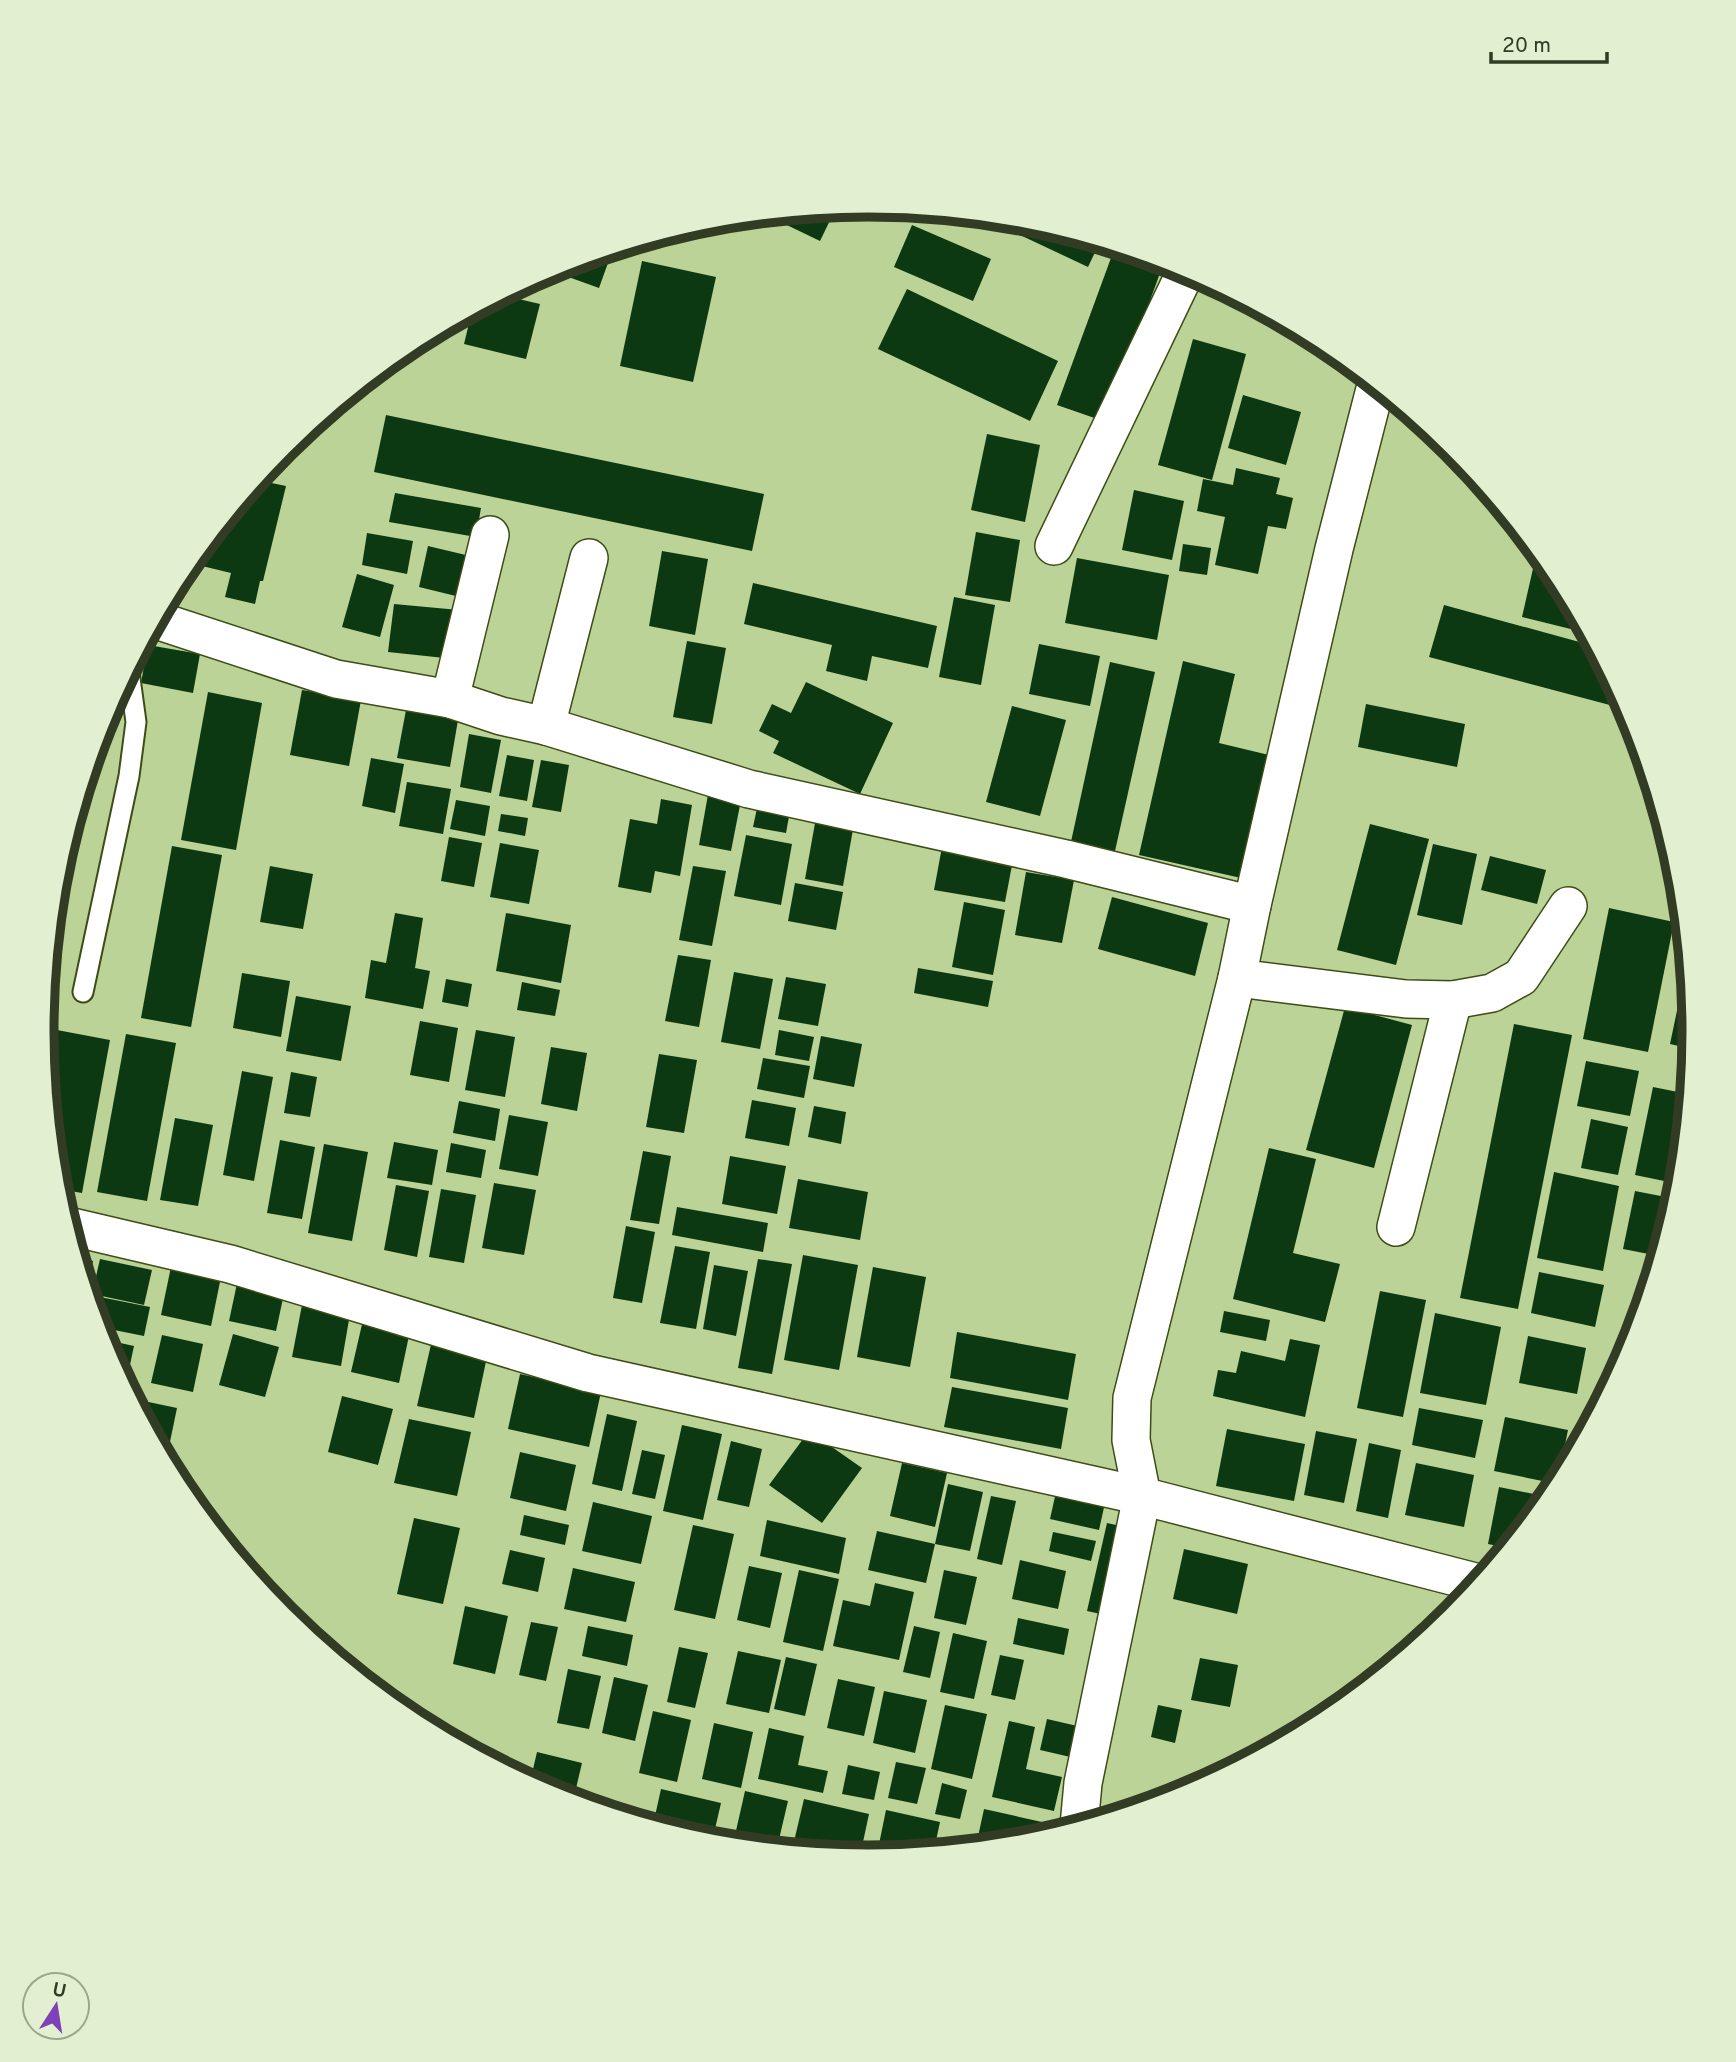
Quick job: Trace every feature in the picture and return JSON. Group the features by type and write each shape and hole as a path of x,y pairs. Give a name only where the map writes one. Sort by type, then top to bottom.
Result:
{"street":[{"path":"1054,546 1182,280"},
{"path":"1080,1817 1083,1783 1142,1496 1131,1440 1132,1398 1237,978 1331,562 1374,394"},
{"path":"450,699 490,535"},
{"path":"546,726 589,558"},
{"path":"164,623 336,678 450,699 749,789 1066,859 1252,905"},
{"path":"1237,978 1406,999 1453,1000 1492,993 1521,977 1568,906"},
{"path":"1396,1227 1453,1000"},
{"path":"79,1229 230,1264 588,1373 1142,1496 1468,1580"}],"lane":[{"path":"83,992 129,776 136,722 131,686"}],"building":[{"path":"831,218 820,241 781,222"},
{"path":"912,225 991,259 973,301 894,267"},
{"path":"1021,232 1027,233 1096,250 1088,267 1020,235"},
{"path":"1112,255 1160,272 1106,422 1057,405"},
{"path":"609,259 599,288 565,276"},
{"path":"642,261 716,277 693,382 620,366"},
{"path":"907,289 1058,361 1030,421 878,349"},
{"path":"515,298 540,304 526,359 464,344 469,322 508,301"},
{"path":"1193,339 1246,354 1212,480 1158,465"},
{"path":"1243,395 1301,412 1286,465 1228,448"},
{"path":"386,415 764,494 752,551 374,472"},
{"path":"987,434 1040,445 1025,522 971,510"},
{"path":"1236,468 1280,478 1276,494 1293,498 1286,529 1268,526 1258,574 1215,565 1225,517 1197,511 1203,479 1233,485"},
{"path":"268,482 286,486 255,604 225,597 231,573 202,566 222,536"},
{"path":"1134,490 1184,501 1172,560 1122,550"},
{"path":"395,493 481,508 476,537 389,522"},
{"path":"976,532 1020,540 1010,602 965,595"},
{"path":"367,533 413,541 407,574 362,565"},
{"path":"1183,544 1211,548 1207,575 1179,571"},
{"path":"428,546 470,556 460,597 419,587"},
{"path":"662,551 708,559 695,635 649,626"},
{"path":"1077,558 1169,575 1157,640 1065,623"},
{"path":"1534,564 1576,630 1522,617"},
{"path":"357,574 394,585 380,637 342,627"},
{"path":"753,583 937,626 928,668 872,656 867,681 826,671 832,645 744,624"},
{"path":"954,597 995,605 981,685 939,677"},
{"path":"394,604 459,610 454,659 388,652"},
{"path":"1444,605 1583,643 1614,706 1429,657"},
{"path":"687,641 726,648 712,724 673,717"},
{"path":"1039,644 1100,656 1090,706 1029,694"},
{"path":"152,646 200,654 193,693 141,683 146,656"},
{"path":"1183,661 1235,674 1219,743 1269,755 1241,878 1139,855"},
{"path":"1110,662 1155,672 1113,860 1069,851"},
{"path":"806,682 893,723 860,794 773,753 779,741 759,731 772,704 791,713"},
{"path":"302,690 361,700 349,766 290,755"},
{"path":"208,692 262,703 236,850 181,840"},
{"path":"1366,704 1465,724 1457,767 1358,747"},
{"path":"1012,706 1066,720 1040,816 986,802"},
{"path":"406,710 458,720 450,767 397,758"},
{"path":"469,734 501,740 491,793 460,787"},
{"path":"507,755 534,760 527,801 499,796"},
{"path":"371,758 404,764 395,813 362,806"},
{"path":"541,760 569,765 561,812 532,807"},
{"path":"407,782 451,789 443,834 399,826"},
{"path":"709,789 742,795 731,851 699,845"},
{"path":"760,794 792,800 786,833 753,827"},
{"path":"661,799 692,805 680,876 655,871 651,893 618,887 630,819 657,824"},
{"path":"456,800 490,806 485,836 450,829"},
{"path":"817,812 855,818 843,886 805,879"},
{"path":"501,814 528,818 525,836 498,831"},
{"path":"1370,824 1429,839 1396,965 1337,950"},
{"path":"746,835 792,844 781,905 734,896"},
{"path":"449,837 482,843 474,887 441,881"},
{"path":"500,843 539,850 529,904 490,897"},
{"path":"1433,844 1477,854 1462,925 1417,915"},
{"path":"172,846 222,855 191,1027 141,1018"},
{"path":"942,847 1013,860 1005,902 934,890"},
{"path":"1490,856 1546,870 1537,904 1481,890"},
{"path":"270,866 313,874 303,929 260,922"},
{"path":"693,866 726,871 712,946 679,940"},
{"path":"1026,872 1074,880 1062,943 1015,935"},
{"path":"795,883 843,892 836,930 788,921"},
{"path":"1112,897 1208,923 1195,976 1098,949"},
{"path":"964,902 1005,910 993,975 952,967"},
{"path":"1609,908 1674,922 1648,1052 1583,1039"},
{"path":"395,913 423,918 415,968 430,971 423,1009 365,998 371,960 386,963"},
{"path":"506,913 571,925 561,983 496,971"},
{"path":"678,955 711,960 699,1027 665,1021"},
{"path":"918,968 993,981 988,1007 914,993"},
{"path":"734,972 773,979 760,1049 721,1042"},
{"path":"242,973 290,981 281,1037 233,1028"},
{"path":"786,977 826,984 818,1026 778,1019"},
{"path":"446,979 472,984 468,1007 442,1002"},
{"path":"522,982 560,990 555,1016 517,1010"},
{"path":"1681,994 1681,1047 1670,1044"},
{"path":"296,996 351,1006 341,1061 286,1051"},
{"path":"1345,1007 1412,1025 1374,1168 1306,1150"},
{"path":"420,1021 458,1028 449,1082 410,1075"},
{"path":"1514,1024 1572,1035 1518,1309 1460,1298"},
{"path":"57,1030 110,1040 82,1193 70,1190 61,1137 54,1044"},
{"path":"476,1030 515,1037 505,1097 465,1090"},
{"path":"779,1030 814,1037 809,1061 775,1055"},
{"path":"126,1034 176,1043 147,1201 97,1192"},
{"path":"821,1036 862,1044 854,1087 813,1079"},
{"path":"551,1047 587,1053 577,1111 541,1104"},
{"path":"659,1054 697,1060 684,1133 646,1127"},
{"path":"763,1058 810,1066 804,1098 757,1089"},
{"path":"1586,1061 1639,1071 1630,1116 1577,1106"},
{"path":"242,1071 273,1077 254,1181 223,1175"},
{"path":"291,1072 317,1077 310,1117 284,1113"},
{"path":"1653,1087 1679,1092 1667,1182 1635,1175"},
{"path":"752,1100 796,1108 789,1146 745,1138"},
{"path":"459,1101 500,1109 495,1141 453,1133"},
{"path":"814,1106 846,1112 841,1144 808,1137"},
{"path":"509,1115 548,1122 538,1176 499,1169"},
{"path":"175,1118 213,1125 198,1206 160,1200"},
{"path":"1591,1119 1628,1127 1618,1175 1581,1168"},
{"path":"280,1140 315,1147 302,1219 267,1213"},
{"path":"394,1142 438,1150 432,1185 387,1178"},
{"path":"451,1143 486,1150 481,1178 446,1172"},
{"path":"324,1144 368,1152 352,1241 308,1233"},
{"path":"1269,1148 1316,1159 1293,1253 1340,1264 1325,1322 1233,1299"},
{"path":"643,1151 671,1156 659,1224 630,1220"},
{"path":"730,1156 786,1166 777,1214 722,1204"},
{"path":"1554,1172 1619,1186 1603,1271 1537,1258"},
{"path":"798,1179 868,1192 860,1240 789,1228"},
{"path":"494,1183 536,1190 524,1255 482,1248"},
{"path":"396,1185 429,1191 417,1257 384,1250"},
{"path":"441,1189 476,1195 464,1263 429,1257"},
{"path":"1635,1191 1664,1197 1650,1254 1623,1249"},
{"path":"677,1207 768,1223 763,1252 672,1235"},
{"path":"626,1226 655,1232 642,1303 613,1298"},
{"path":"675,1246 710,1252 696,1329 660,1323"},
{"path":"803,1255 858,1265 839,1370 784,1360"},
{"path":"100,1259 152,1270 144,1305 98,1295 94,1284"},
{"path":"758,1259 792,1264 772,1374 738,1368"},
{"path":"87,1260 93,1261 91,1272"},
{"path":"172,1262 222,1272 211,1326 161,1315"},
{"path":"714,1265 748,1271 736,1336 703,1329"},
{"path":"873,1267 926,1277 910,1367 857,1357"},
{"path":"1539,1272 1604,1285 1595,1327 1531,1313"},
{"path":"238,1279 285,1289 276,1331 229,1321"},
{"path":"1380,1291 1426,1300 1403,1417 1357,1408"},
{"path":"98,1297 150,1307 144,1336 111,1329"},
{"path":"302,1305 350,1314 341,1366 292,1357"},
{"path":"1224,1311 1270,1320 1266,1341 1220,1332"},
{"path":"1435,1313 1501,1327 1486,1405 1420,1393"},
{"path":"363,1320 410,1331 399,1383 351,1372"},
{"path":"957,1332 1076,1354 1068,1400 950,1378"},
{"path":"233,1334 279,1347 265,1397 219,1385"},
{"path":"162,1335 203,1344 193,1392 151,1383"},
{"path":"1528,1336 1586,1348 1577,1394 1519,1383"},
{"path":"1290,1339 1320,1345 1305,1417 1213,1396 1218,1370 1236,1373 1241,1351 1285,1361"},
{"path":"432,1340 488,1352 474,1418 417,1406"},
{"path":"116,1342 134,1346 129,1370"},
{"path":"520,1374 601,1392 589,1447 508,1429"},
{"path":"952,1387 1068,1408 1061,1449 944,1427"},
{"path":"342,1396 393,1409 378,1465 328,1452"},
{"path":"143,1401 177,1408 169,1447"},
{"path":"1419,1408 1483,1420 1475,1458 1412,1445"},
{"path":"607,1414 637,1421 622,1491 592,1484"},
{"path":"1505,1417 1568,1430 1563,1454 1546,1482 1494,1471"},
{"path":"409,1419 471,1432 457,1496 394,1483"},
{"path":"682,1425 722,1434 703,1520 663,1511"},
{"path":"1227,1429 1305,1444 1294,1501 1216,1486"},
{"path":"809,1431 862,1468 822,1523 769,1485"},
{"path":"1316,1431 1357,1439 1344,1503 1304,1495"},
{"path":"731,1441 762,1449 749,1507 717,1500"},
{"path":"1369,1443 1401,1450 1388,1518 1356,1511"},
{"path":"642,1450 665,1455 655,1499 632,1494"},
{"path":"520,1452 576,1465 566,1511 510,1498"},
{"path":"902,1463 947,1473 935,1527 890,1516"},
{"path":"1416,1463 1474,1475 1464,1527 1405,1515"},
{"path":"948,1484 983,1492 970,1551 935,1544"},
{"path":"1499,1487 1537,1495 1498,1546 1488,1544"},
{"path":"1056,1492 1105,1503 1099,1530 1050,1519"},
{"path":"991,1496 1016,1501 1002,1565 977,1559"},
{"path":"593,1502 652,1516 641,1564 582,1551"},
{"path":"524,1515 569,1525 565,1545 520,1535"},
{"path":"414,1518 460,1528 443,1604 397,1594"},
{"path":"767,1520 846,1538 839,1574 760,1556"},
{"path":"1107,1523 1130,1528 1110,1616 1087,1611"},
{"path":"693,1525 734,1534 715,1619 674,1610"},
{"path":"877,1531 935,1544 926,1583 868,1570"},
{"path":"1053,1532 1096,1541 1091,1561 1049,1551"},
{"path":"1184,1549 1248,1564 1237,1614 1173,1599"},
{"path":"510,1550 545,1558 538,1592 502,1584"},
{"path":"1020,1560 1066,1571 1058,1609 1012,1599"},
{"path":"749,1566 782,1573 770,1628 737,1620"},
{"path":"573,1568 635,1582 626,1622 564,1609"},
{"path":"799,1570 839,1579 823,1651 783,1642"},
{"path":"944,1570 977,1577 966,1625 934,1618"},
{"path":"875,1583 914,1592 899,1660 833,1646 843,1600 870,1606"},
{"path":"465,1606 508,1616 495,1674 453,1664"},
{"path":"1018,1618 1069,1629 1064,1655 1013,1644"},
{"path":"531,1622 558,1627 546,1681 519,1675"},
{"path":"588,1626 633,1635 627,1666 582,1656"},
{"path":"914,1626 940,1632 930,1678 903,1672"},
{"path":"953,1633 987,1641 974,1699 940,1692"},
{"path":"679,1647 708,1653 695,1708 667,1702"},
{"path":"738,1651 781,1660 769,1713 726,1704"},
{"path":"1000,1655 1024,1660 1015,1700 991,1695"},
{"path":"786,1657 817,1664 805,1716 774,1709"},
{"path":"1200,1658 1238,1665 1230,1707 1191,1700"},
{"path":"568,1669 601,1676 589,1729 557,1723"},
{"path":"614,1677 648,1685 635,1741 602,1733"},
{"path":"838,1679 875,1687 864,1736 827,1728"},
{"path":"884,1691 927,1700 915,1753 873,1743"},
{"path":"945,1705 987,1714 972,1779 931,1769"},
{"path":"1158,1705 1182,1710 1175,1743 1151,1737"},
{"path":"653,1711 691,1720 677,1782 639,1773"},
{"path":"1047,1719 1086,1728 1079,1759 1040,1750"},
{"path":"1009,1721 1035,1727 1026,1769 1062,1777 1054,1811 992,1797"},
{"path":"714,1723 753,1732 741,1788 702,1779"},
{"path":"769,1728 804,1736 798,1765 828,1771 823,1793 758,1779"},
{"path":"537,1752 582,1763 576,1790 532,1772"},
{"path":"896,1762 926,1768 917,1804 888,1798"},
{"path":"848,1765 880,1772 874,1800 842,1794"},
{"path":"942,1783 967,1790 960,1819 935,1814"},
{"path":"661,1789 721,1803 715,1830 655,1816"},
{"path":"745,1791 788,1801 779,1840 735,1833"},
{"path":"804,1799 869,1814 862,1845 794,1841"},
{"path":"984,1809 1050,1824 1027,1829 978,1837"},
{"path":"886,1810 940,1822 936,1842 879,1845"}]}
